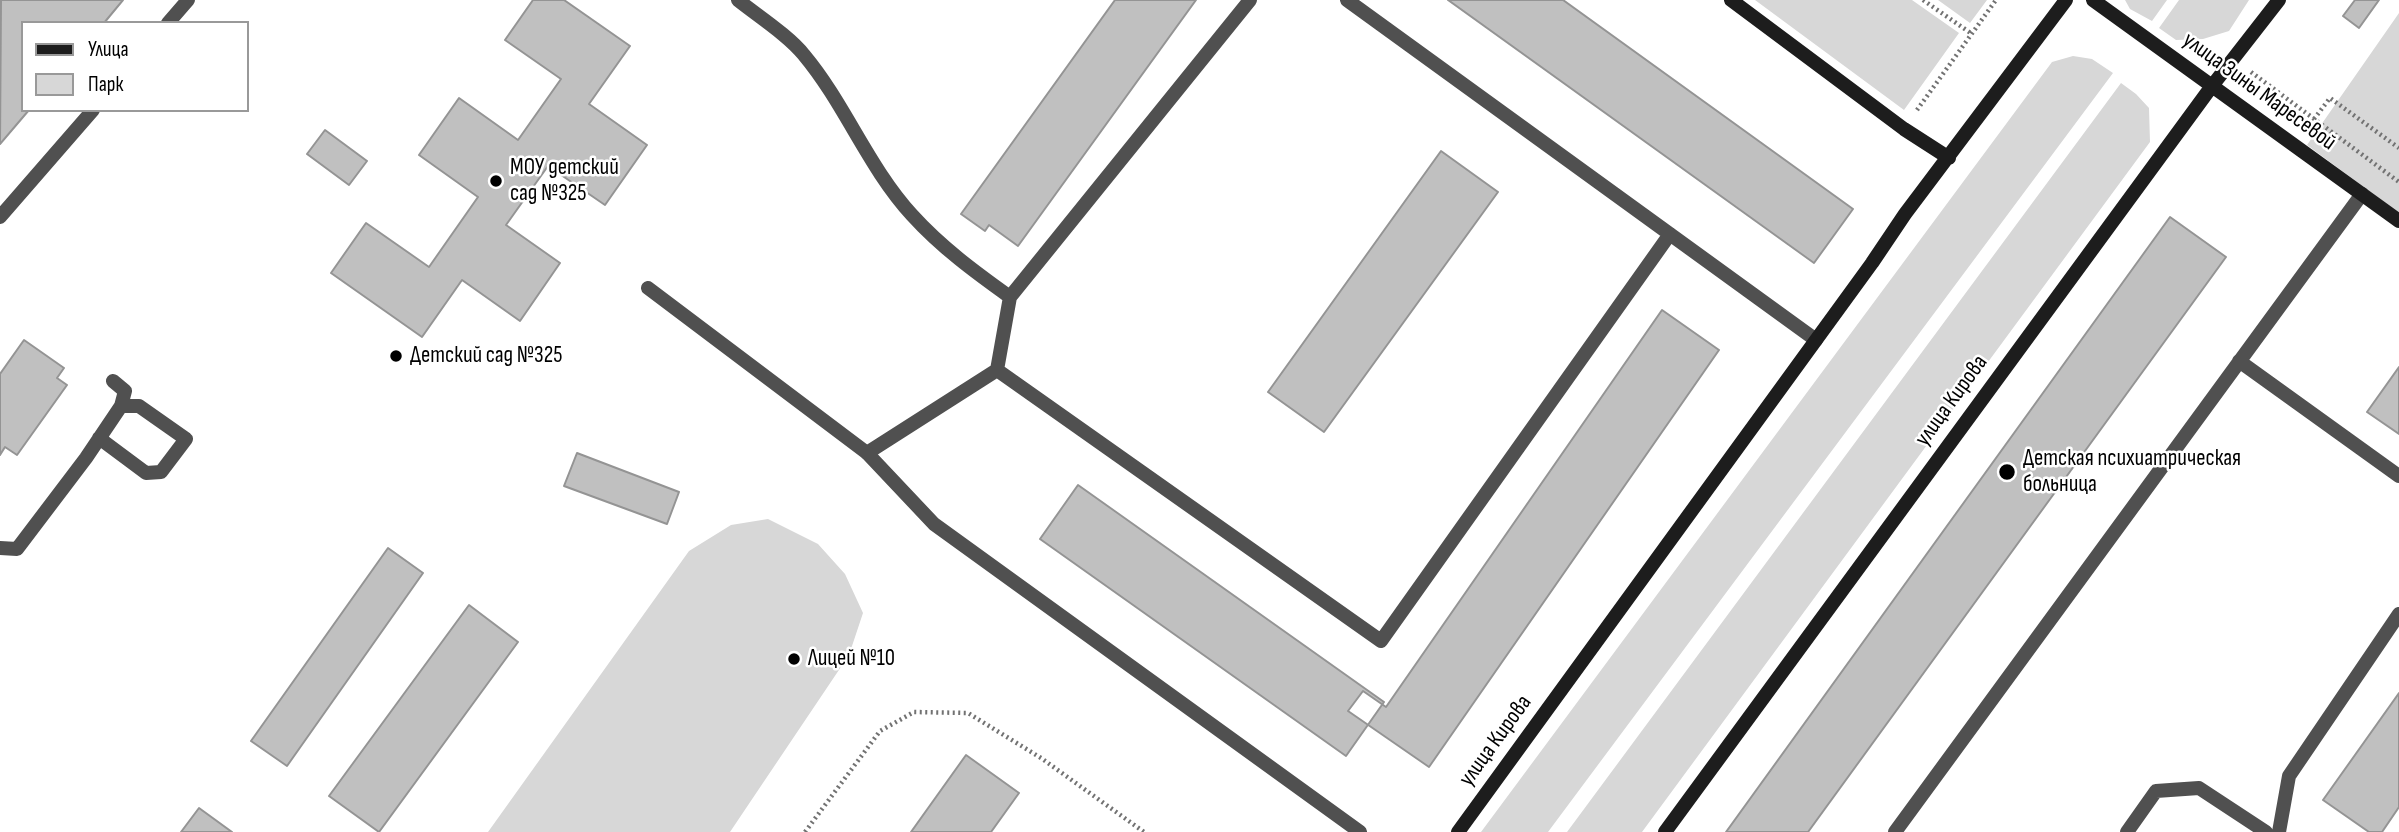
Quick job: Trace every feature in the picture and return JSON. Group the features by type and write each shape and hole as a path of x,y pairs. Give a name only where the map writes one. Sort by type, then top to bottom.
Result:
{"main road":[{"path":"1731,0 1904,129 1948,158"},
{"name":"улица Кирова","path":"1458,832 1905,214 2066,0"},
{"name":"улица Зины Маресевой","path":"2093,0 2399,221"},
{"name":"улица Кирова","path":"1665,832 2211,86 2279,0"}],"street":[{"path":"170,21 188,0"},
{"path":"738,0 803,53 834,98 871,161 911,214 962,262 1010,297"},
{"path":"867,453 997,370 1010,297 1250,0"},
{"path":"1347,0 1816,340"},
{"path":"0,217 91,112"},
{"path":"1895,832 2362,194"},
{"path":"997,370 1381,641 1670,234"},
{"path":"648,288 867,453 934,524 1360,832"},
{"path":"2239,361 2399,476"},
{"path":"0,548 17,549 86,458 121,406 125,391 113,381"},
{"path":"99,438 146,473 161,472 186,439 139,406 121,406"},
{"path":"2279,832 2290,776 2399,614"},
{"path":"2127,832 2157,791 2199,788 2266,832"}],"path":[{"path":"1923,0 1972,34"},
{"path":"1904,129 1996,0"},
{"path":"2233,58 2399,182"},
{"path":"2314,119 2330,98 2399,148"},
{"path":"806,832 880,731 914,712 968,713 1041,758 1144,832"}],"green space":[{"path":"1755,0 1912,0 1959,33 1904,110"},
{"path":"1938,0 1987,0 1970,23"},
{"path":"2125,0 2167,0 2152,21 2130,9"},
{"path":"2179,0 2249,0 2229,31 2203,39 2176,40 2159,28"},
{"path":"2399,13 2399,213 2307,145"},
{"path":"2073,56 2092,59 2113,73 1548,832 1481,832 2052,62"},
{"path":"2121,83 2149,108 2150,142 1642,832 1567,832"},
{"path":"768,519 818,544 845,574 863,613 849,655 730,832 488,832 689,551 731,525"}],"building":[{"path":"1,0 123,0 106,21 21,21 21,112 27,112 0,144"},
{"name":"МОУ детский сад №325","path":"533,0 564,0 630,46 589,104 647,145 605,205 548,166 506,225 560,263 520,321 462,280 422,337 331,273 366,223 429,267 478,197 419,155 459,98 518,140 561,79 505,40"},
{"path":"1115,0 1196,0 1018,246 989,225 985,231 961,214"},
{"path":"1448,0 1563,0 1853,209 1814,263"},
{"path":"2355,0 2379,0 2359,28 2343,16"},
{"path":"325,130 367,161 349,185 307,154"},
{"path":"1441,151 1498,192 1324,432 1268,392"},
{"path":"2170,217 2226,257 1808,832 1726,832"},
{"path":"1662,310 1719,350 1429,767 1348,711 1363,691 1386,707"},
{"path":"24,340 64,368 57,378 67,385 17,455 5,447 0,455 0,374"},
{"path":"2399,367 2399,434 2367,412"},
{"path":"577,453 679,492 667,524 564,486"},
{"path":"1078,485 1384,702 1346,756 1040,539"},
{"path":"388,548 423,573 287,766 251,741"},
{"path":"469,605 518,642 379,832 329,796"},
{"path":"2399,693 2399,807 2382,832 2369,832 2323,800"},
{"path":"966,755 1019,793 991,832 911,832"},
{"path":"199,808 232,832 181,832"}],"place":[{"name":"МОУ детский сад №325","path":"496,181"},
{"name":"Детский сад №325","path":"396,356"},
{"name":"Детская психиатрическая больница","path":"2007,472"},
{"name":"Лицей №10","path":"794,659"}]}
